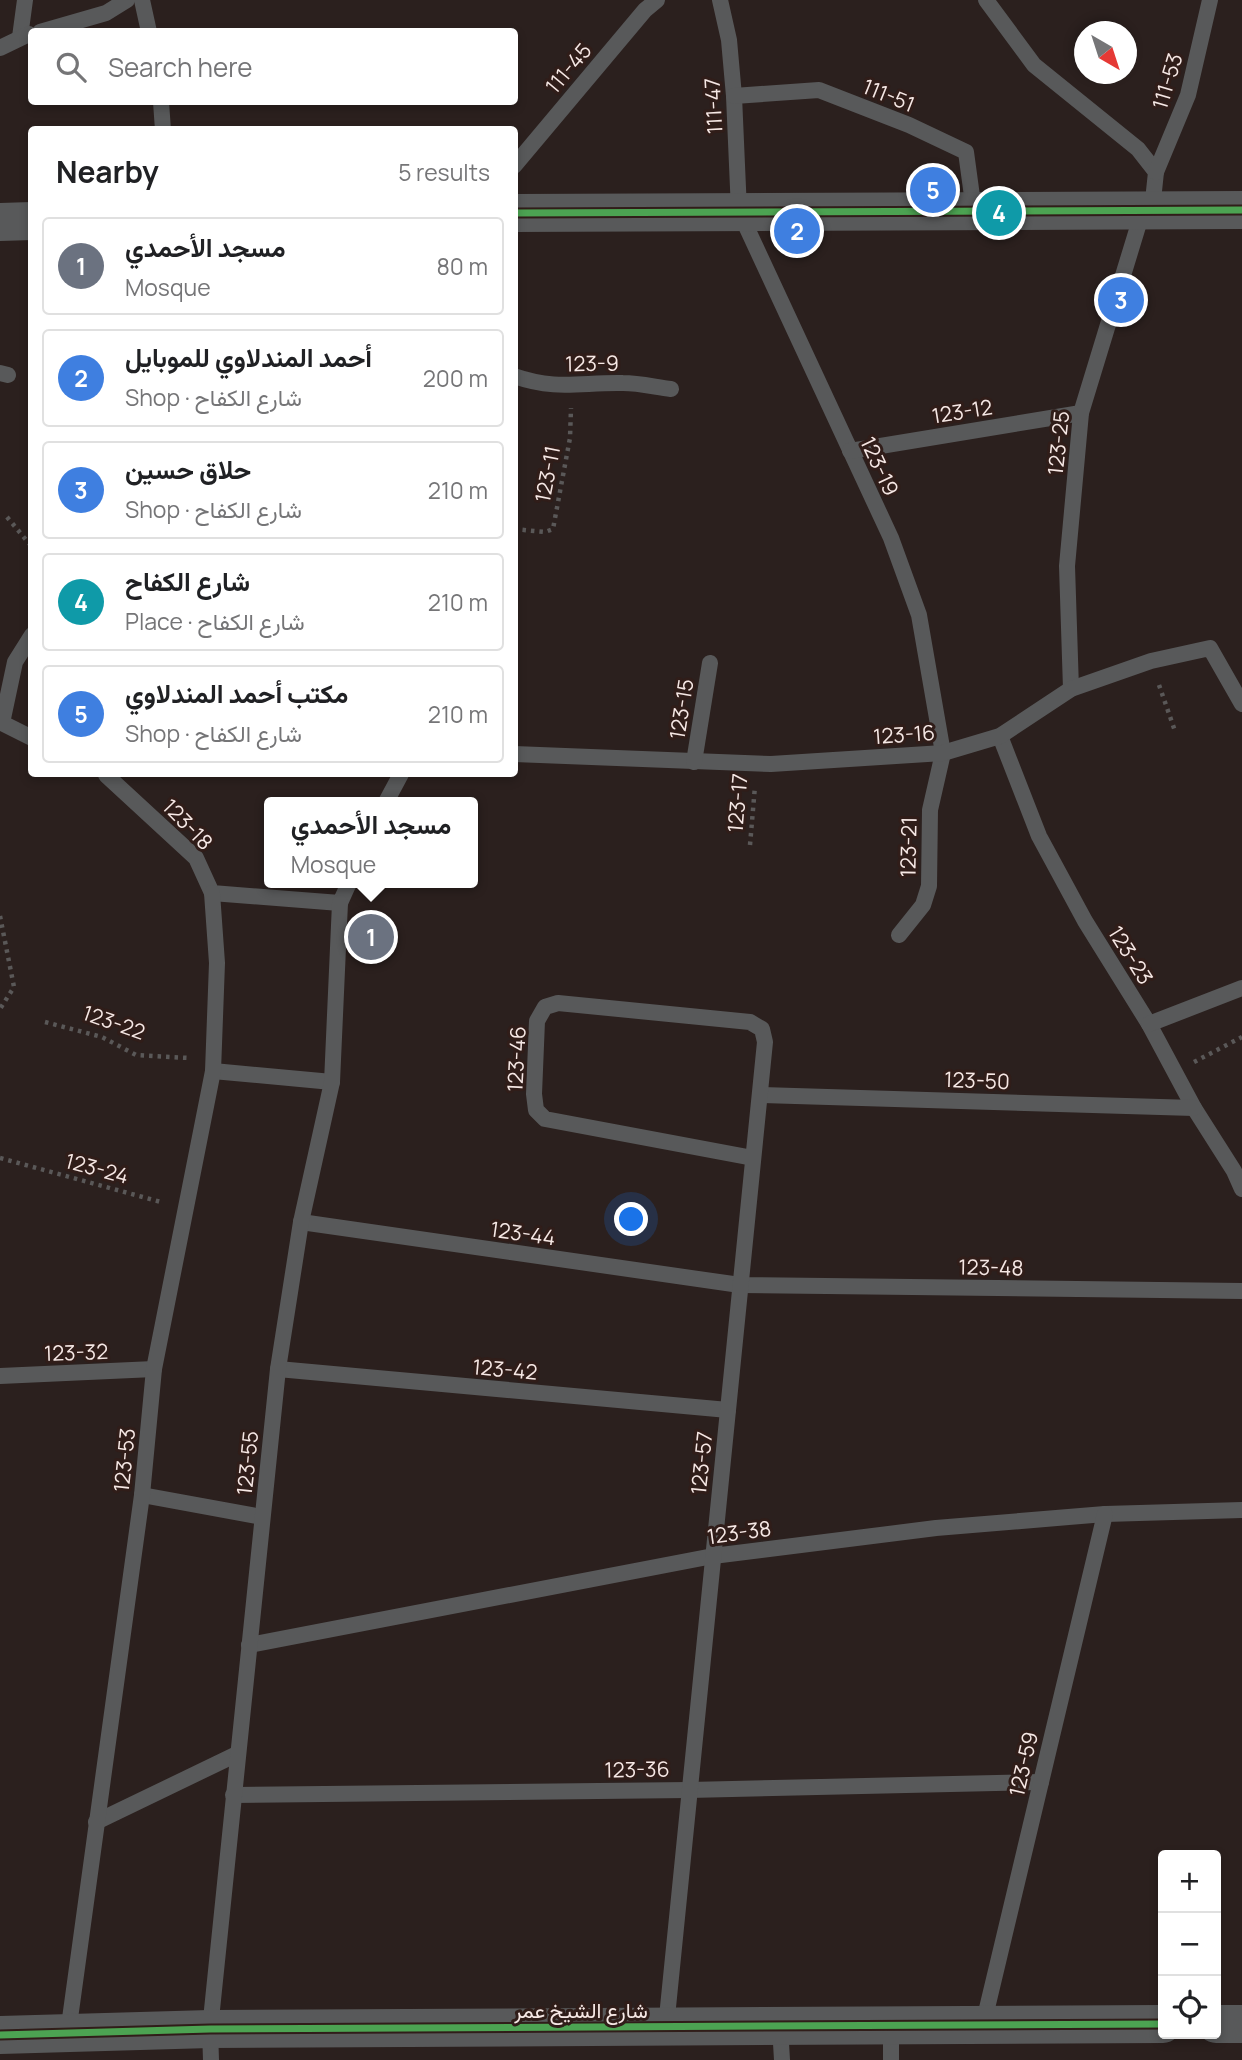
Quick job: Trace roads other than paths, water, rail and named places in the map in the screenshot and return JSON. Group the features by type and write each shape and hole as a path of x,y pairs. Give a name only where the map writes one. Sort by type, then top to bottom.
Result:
{"street":[{"path":"518,213 1242,210"},
{"path":"0,222 28,221"},
{"name":"شارع الشيخ عمر","path":"0,2035 68,2033 210,2045 666,2027 781,2043 891,2043 983,2025 1158,2024"},
{"path":"1221,2024 1242,2024"}],"lane":[{"path":"0,48 26,35 25,0"},
{"path":"54,28 106,13 127,0"},
{"path":"142,0 148,28"},
{"name":"111-45","path":"518,161 645,10 657,0"},
{"name":"111-47","path":"720,0 729,40 739,211"},
{"path":"986,0 1034,65 1138,149 1156,172 1148,210"},
{"name":"111-53","path":"1156,172 1188,95 1210,0"},
{"name":"111-51","path":"734,96 819,90 909,125 966,152 974,211"},
{"path":"161,105 163,126"},
{"name":"123-25","path":"1071,689 1067,566 1081,413 1148,210"},
{"name":"123-19","path":"739,211 891,538 919,615 943,753"},
{"name":"123-9","path":"518,377 534,383 571,386 623,383 671,389"},
{"name":"123-12","path":"849,451 1081,413"},
{"path":"28,641 15,662 2,723 28,736"},
{"name":"123-16","path":"518,754 756,764 943,753 1000,736 1071,689 1151,661 1210,648 1242,704"},
{"name":"123-15","path":"694,762 710,663"},
{"name":"123-23","path":"1000,736 1040,836 1085,921 1149,1024 1194,1108 1238,1170 1242,1189"},
{"name":"123-21","path":"899,935 923,905 929,886 930,810 943,753"},
{"name":"123-18","path":"110,777 196,858 212,893"},
{"path":"389,797 399,777"},
{"path":"212,893 340,903 347,888"},
{"name":"123-53","path":"68,2033 142,1495 154,1369 213,1071 217,963 212,893"},
{"name":"123-55","path":"210,2045 237,1754 278,1369 301,1222 332,1082 340,903"},
{"path":"1149,1024 1242,988"},
{"name":"123-46","path":"753,1158 545,1119 536,1110 534,1094 537,1021 545,1007 558,1003 750,1022 762,1029"},
{"name":"123-57","path":"666,2027 760,1095 765,1042 762,1029"},
{"path":"213,1071 332,1082"},
{"name":"123-50","path":"760,1095 1194,1108"},
{"name":"123-44","path":"301,1222 740,1285"},
{"name":"123-48","path":"740,1285 1242,1291"},
{"name":"123-32","path":"0,1376 154,1369"},
{"name":"123-42","path":"278,1369 728,1410"},
{"path":"142,1495 262,1517"},
{"name":"123-38","path":"249,1645 713,1556 936,1528 1105,1514 1242,1510"},
{"name":"123-59","path":"983,2025 1105,1514"},
{"path":"96,1822 237,1754"},
{"name":"123-36","path":"233,1795 689,1790 1041,1782"}],"place":[{"name":"مكتب أحمد المندلاوي","path":"933,190"},
{"name":"شارع الكفاح","path":"999,213"},
{"name":"أحمد المندلاوي للموبايل","path":"797,231"},
{"name":"حلاق حسين","path":"1121,300"},
{"name":"مسجد الأحمدي","path":"371,937"}]}
